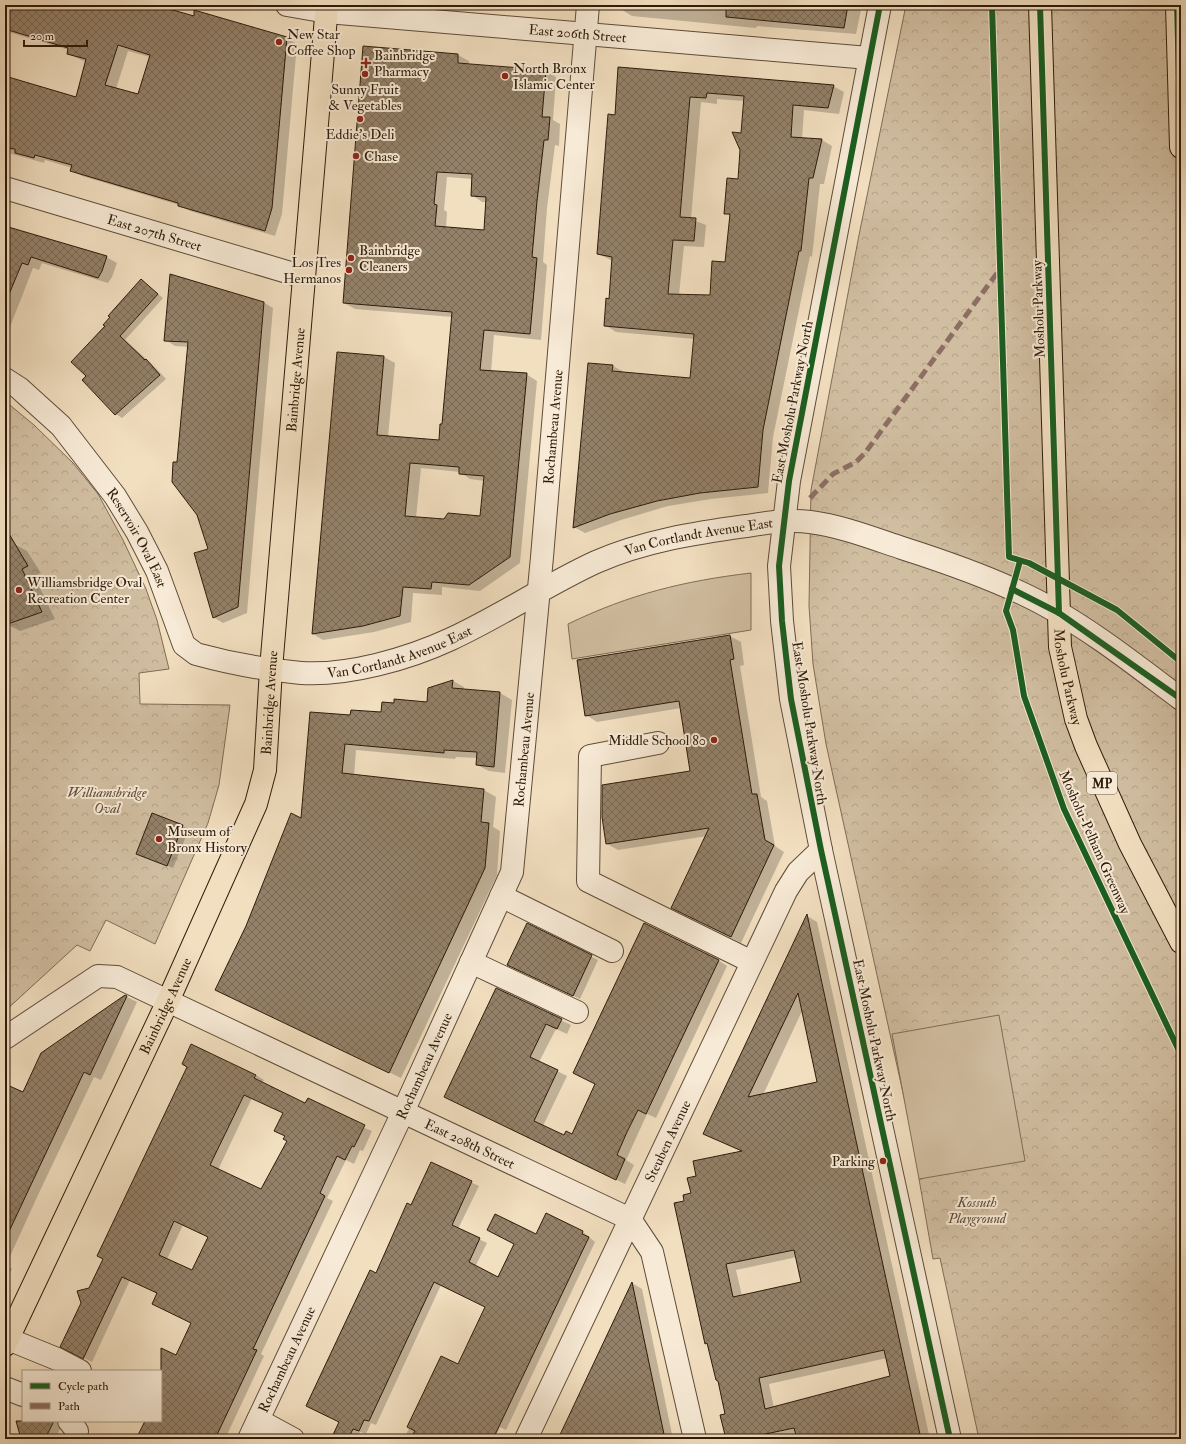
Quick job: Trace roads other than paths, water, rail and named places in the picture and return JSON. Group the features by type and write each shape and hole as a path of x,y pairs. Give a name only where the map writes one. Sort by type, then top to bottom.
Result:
{"main road":[{"name":"Mosholu Parkway","path":"1040,5 1060,647 1076,719 1115,812 1149,883 1181,942"},
{"path":"1177,5 1181,147"},
{"name":"Bainbridge Avenue","path":"7,1342 168,1001 256,804 265,770 271,669 327,8"}],"street":[{"name":"East 206th Street","path":"287,5 431,13 586,35 869,58"},
{"name":"Rochambeau Avenue","path":"249,1439 403,1112 512,872 539,591 588,5"},
{"name":"East Mosholu Parkway North","path":"880,5 789,481 779,566 786,660 798,737 821,850 950,1439"},
{"name":"East 207th Street","path":"5,188 304,277"},
{"name":"Reservoir Oval East","path":"5,379 19,388 61,426 115,496 138,532 157,571 184,645 196,654 271,669"},
{"name":"Van Cortlandt Avenue East","path":"271,669 302,673 320,673 367,666 391,660 449,640 600,560 647,544 699,533 783,522 808,522 889,543 1012,589 1059,613 1181,699"},
{"path":"658,743 590,756 588,880 752,962"},
{"name":"Steuben Avenue","path":"526,1439 752,962 792,881 803,867 821,850"},
{"path":"501,896 612,951"},
{"path":"471,962 577,1012"},
{"name":"East 208th Street","path":"5,1038 98,976 117,977 630,1219"},
{"path":"630,1219 652,1252 695,1439"},
{"path":"7,1342 57,1359 78,1370"},
{"path":"5,1388 22,1395"},
{"path":"258,1420 293,1439"}],"place":[{"name":"New Star Coffee Shop","path":"279,42"},
{"name":"Bainbridge Pharmacy","path":"366,63"},
{"name":"Sunny Fruit & Vegetables","path":"365,74"},
{"name":"North Bronx Islamic Center","path":"505,76"},
{"name":"Eddie's Deli","path":"360,119"},
{"name":"Chase","path":"356,156"},
{"name":"Bainbridge Cleaners","path":"351,258"},
{"name":"Los Tres Hermanos","path":"349,270"},
{"name":"Williamsbridge Oval Recreation Center","path":"19,590"},
{"name":"Middle School 80","path":"714,740"},
{"name":"Museum of Bronx History","path":"159,839"},
{"name":"Parking","path":"883,1161"}],"park label":[{"name":"Williamsbridge Oval","path":"107,800"},
{"name":"Kossuth Playground","path":"977,1210"}]}
